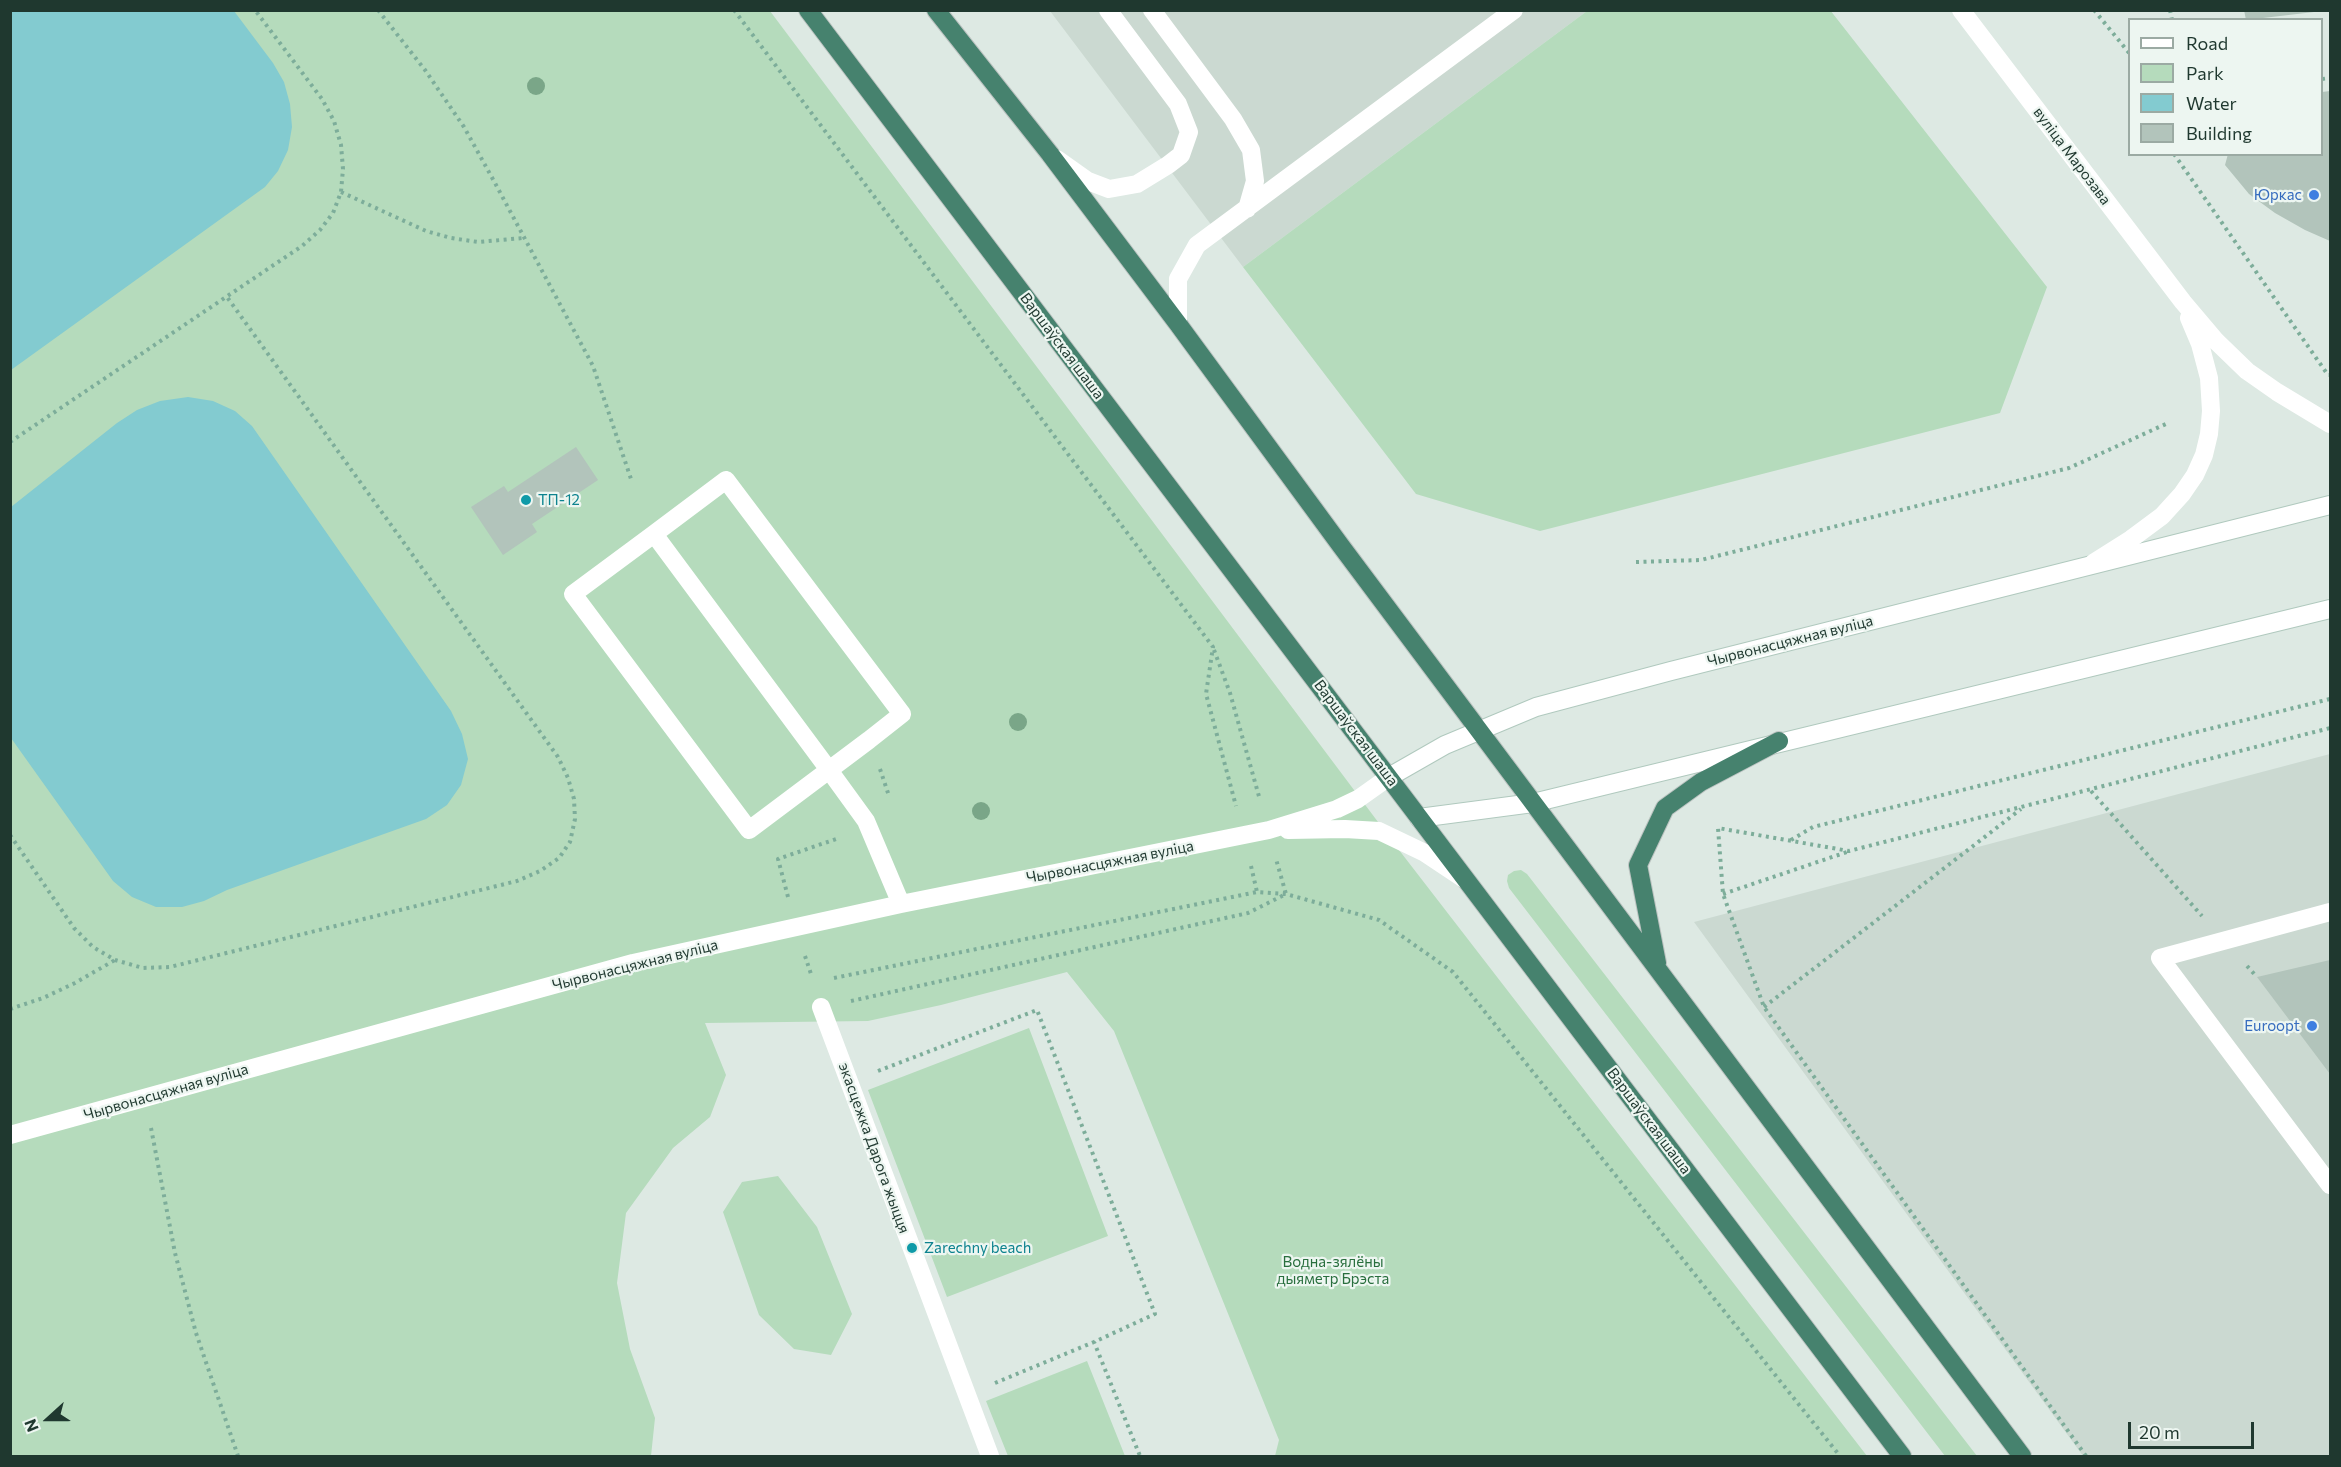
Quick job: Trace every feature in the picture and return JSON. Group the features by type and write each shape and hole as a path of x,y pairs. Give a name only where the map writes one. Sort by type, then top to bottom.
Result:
{"highway":[{"name":"Варшаўская шаша","path":"808,10 1902,1456"},
{"path":"936,10 1050,154 1178,324 2022,1456"},
{"path":"1658,968 1638,866 1665,808 1701,782 1779,741"}],"main road":[{"path":"1050,154 1088,181 1109,189 1137,184 1181,155 1189,132 1178,104 1108,10"},
{"path":"1152,10 1233,119 1251,150 1255,181 1247,209"},
{"path":"1178,324 1178,279 1197,245 1514,10"},
{"name":"вуліца Марозава","path":"1961,10 2183,302 2216,341 2247,371 2297,405 2331,424"},
{"name":"вуліца Марозава","path":"2085,568 2162,516 2195,476 2204,455 2210,434 2211,411 2208,378 2200,344 2183,302"},
{"path":"726,480 902,714 869,740 749,830 573,594 726,480"},
{"name":"Чырвонасцяжная вуліца","path":"10,1135 633,963 901,904 1269,830 1358,799 1389,777 1445,745 1478,729 1536,707 2331,505"},
{"path":"654,534 870,828 901,904"},
{"path":"1419,818 1533,802 2331,609"},
{"name":"Чырвонасцяжная вуліца","path":"1269,830 1378,831 1425,853 1469,882"},
{"path":"2331,912 2160,958 2331,1185"},
{"name":"экасцежка Дарога жыцця","path":"821,1007 990,1456"}],"path":[{"path":"10,442 302,246 320,230 333,213 341,192 343,169 341,145 334,121 322,99 255,10"},
{"path":"378,10 425,70 464,127 593,366 631,479"},
{"path":"734,10 1212,646 1206,693 1257,892"},
{"path":"2094,10 2128,52"},
{"path":"2175,156 2328,375 2331,375"},
{"path":"341,192 426,231 451,238 478,242 523,238"},
{"path":"10,835 74,928 93,947 115,960 143,968 170,967 517,881 540,871 559,858 570,842 575,819 574,799 568,778 558,757 227,297"},
{"path":"1636,562 1701,560 2069,468 2168,423"},
{"path":"1790,841 1813,827 2331,699"},
{"path":"1723,894 1849,851 2331,728"},
{"path":"821,1007 778,859 870,828 897,816 869,740"},
{"path":"2091,791 2257,977"},
{"path":"1764,1007 2024,807"},
{"path":"1849,851 1718,828 1723,894 1764,1007 2086,1456"},
{"path":"813,982 1257,892 1286,894 1379,920 1453,972 1840,1456"},
{"path":"10,1010 43,998 115,960"},
{"path":"849,1082 1037,1011 1155,1314 966,1395"},
{"path":"146,1098 175,1253 196,1333 238,1456"},
{"path":"1094,1342 1140,1456"}],"shaded area":[{"path":"1050,11 1587,11 1243,267"},
{"path":"2330,754 2330,1456 2083,1456 1694,922"}],"green space":[{"path":"1830,10 2047,287 2000,413 1540,531 1416,494 1243,267 1587,11"},
{"name":"Водна-зялёны дыяметр Брэста","path":"10,11 770,11 1399,850 1867,1456 1275,1456 1279,1440 1114,1031 1067,972 941,1005 868,1021 705,1023 726,1075 710,1117 673,1148 626,1213 617,1283 630,1349 655,1418 651,1456 11,1456"},
{"path":"1521,870 1527,874 1977,1456 1945,1456 1509,888 1508,875"},
{"path":"1029,1028 1108,1236 947,1297 868,1090"},
{"path":"778,1176 817,1227 852,1314 831,1355 794,1349 759,1315 723,1212 742,1182"},
{"path":"1087,1361 1125,1456 1008,1456 986,1401"}],"water":[{"path":"11,10 234,11 273,63 284,82 290,104 292,127 288,150 278,171 265,187 11,370"},
{"path":"188,397 213,401 235,411 252,426 451,711 462,734 468,759 461,785 447,805 426,819 227,890 204,901 182,907 156,907 132,897 113,881 11,738 11,507 117,423 137,410 160,401"}],"building":[{"path":"2244,10 2314,10 2314,12 2263,18 2246,18"},
{"path":"2330,91 2330,241 2275,213 2249,194 2225,165 2227,156 2323,156 2323,92"},
{"name":"ТП-12","path":"576,447 598,480 532,524 537,532 503,555 471,507 504,486 508,492"},
{"name":"Euroopt","path":"2330,960 2330,1074 2257,977"}],"place":[{"name":"Юркас","path":"2314,195"},
{"name":"ТП-12","path":"526,500"},
{"name":"Euroopt","path":"2312,1026"},
{"name":"Zarechny beach","path":"912,1248"}]}
